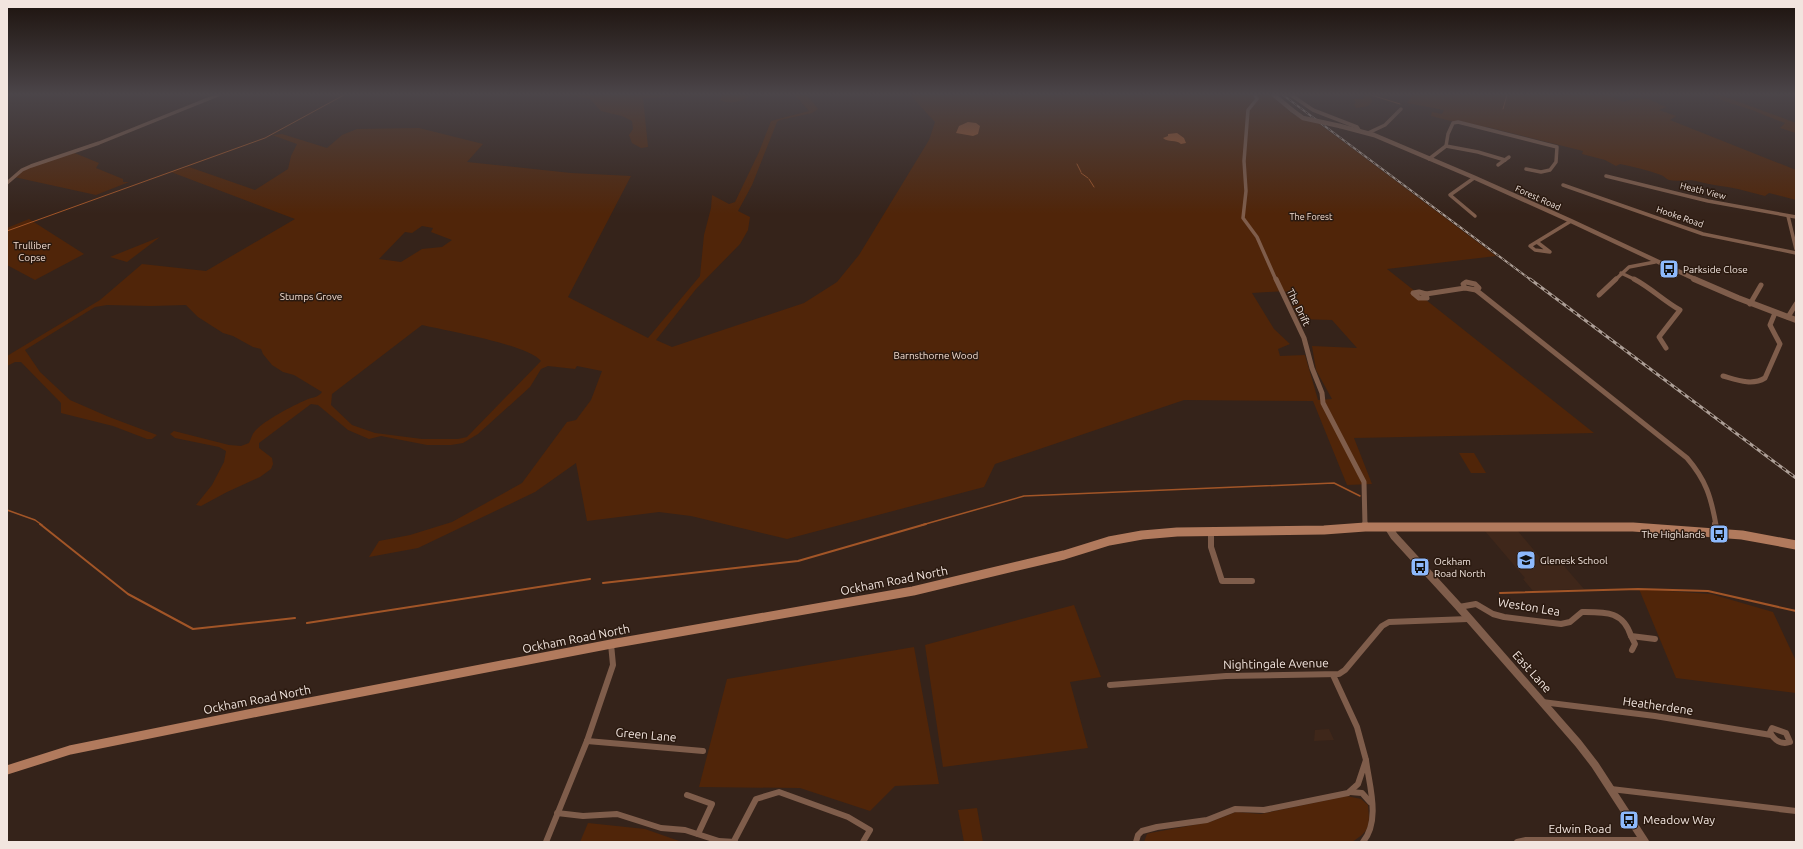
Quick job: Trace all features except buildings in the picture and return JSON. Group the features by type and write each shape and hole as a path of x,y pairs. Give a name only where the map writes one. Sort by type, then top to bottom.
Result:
{"main road":[{"name":"Ockham Road North","path":"7,770 70,750 273,709 611,644 913,591 1142,535 1211,531 1317,530 1365,527 1627,526 1717,533 1766,539 1796,545"}],"street":[{"path":"7,183 22,170 31,166 120,135"},
{"name":"The Drift","path":"1246,135 1244,161 1246,191 1243,218 1257,237 1271,270 1304,338 1312,368 1322,393 1323,403 1364,482 1365,527"},
{"name":"Forest Road","path":"1374,135 1571,221 1655,262 1750,304 1796,320"},
{"path":"1429,159 1446,146 1449,135"},
{"path":"1507,135 1557,147 1552,169 1541,174 1526,169"},
{"path":"1446,146 1478,152 1505,160"},
{"path":"1498,165 1509,157"},
{"name":"Heath View","path":"1606,176 1704,200 1796,217"},
{"path":"1474,178 1450,195 1475,216"},
{"name":"Hooke Road","path":"1563,185 1697,232 1796,253"},
{"path":"1788,216 1796,249"},
{"path":"1537,242 1545,234 1571,221"},
{"path":"1599,295 1621,273 1632,265 1647,265 1655,262"},
{"path":"1621,273 1647,286 1666,302 1680,310 1671,318 1667,327 1659,336 1666,348"},
{"path":"1426,294 1465,288 1464,283 1472,282 1479,287 1476,290 1669,442 1691,462 1707,484 1717,533"},
{"path":"1750,304 1761,285"},
{"path":"1788,317 1796,304"},
{"path":"1724,376 1753,382 1765,378 1780,344 1770,325 1775,313"},
{"name":"East Lane","path":"1388,528 1587,754 1644,841"},
{"path":"1211,531 1211,547 1222,580 1252,581"},
{"name":"Weston Lea","path":"1459,607 1469,604 1476,604 1493,614 1504,617 1561,624 1570,622 1582,612 1612,615 1624,620 1635,644 1632,650"},
{"name":"Nightingale Avenue","path":"1110,685 1234,675 1339,674 1346,670 1382,626 1389,622 1468,619"},
{"path":"1631,636 1655,639"},
{"path":"546,842 587,741 613,665 611,644"},
{"path":"1333,675 1359,732 1366,760 1372,827 1368,836 1363,842"},
{"name":"Heatherdene","path":"1542,702 1655,716 1770,735"},
{"name":"Green Lane","path":"587,741 703,751"},
{"path":"1348,793 1358,784 1366,760"},
{"path":"1611,789 1796,811"},
{"path":"1136,842 1138,835 1142,831 1157,827 1207,820 1235,810 1264,810 1355,791 1363,793 1371,804"},
{"path":"558,813 583,816 616,814 661,828 685,830 719,841 734,842 756,799 779,792 848,817 870,830 864,842"},
{"path":"686,795 712,804 698,834"},
{"name":"Edwin Road","path":"1517,842 1526,840 1644,841"}],"shaded area":[{"path":"1168,135 1179,135 1184,138 1186,143 1181,144 1163,138"},
{"name":"Glenesk School","path":"1484,530 1517,530 1543,561 1558,559 1584,589 1533,591 1523,579 1525,578"},
{"path":"1329,729 1334,740 1314,741 1315,730"}],"green space":[{"path":"272,135 284,135 327,148 343,135 445,135 483,144 467,162 571,173 631,176 568,297 648,338 700,276 704,235 711,208 712,195 729,204 735,202 766,135 772,135 752,185 738,211 750,217 748,230 740,244 696,289 656,340 672,347 804,303 837,282 859,255 929,140 931,135 1334,135 1496,256 1387,269 1594,433 1354,438 1372,484 1347,485 1313,401 1184,400 995,464 984,487 787,539 691,516 659,512 587,521 576,463 535,492 418,548 369,557 379,541 410,535 452,522 522,483 567,422 576,420 591,400 602,371 577,366 575,369 548,366 541,369 530,387 478,434 463,443 451,445 427,445 381,436 369,439 348,430 318,405 311,404 259,443 259,448 272,458 273,464 271,469 260,477 201,506 196,505 212,485 224,462 226,451 219,447 175,438 170,434 174,431 229,445 241,446 249,443 255,431 272,418 308,399 317,396 322,392 294,375 283,372 272,365 261,349 253,347 233,336 223,333 198,317 186,305 107,305 95,307 25,350 40,372 70,400 109,417 157,435 152,439 147,439 113,426 61,413 61,403 21,362 15,362 7,366 7,356 100,300 142,264 206,271 295,219 171,172 189,167 255,190 288,169 291,156 297,144","holes":["422,226 433,228 431,232 452,240 442,247 422,249 401,262 379,259 405,232 412,233","1285,291 1299,319 1332,320 1357,348 1312,346 1316,370 1332,399 1318,400 1305,355 1280,356 1278,349 1290,344 1274,329 1252,293","422,325 485,339 520,349 533,355 541,361 467,437 458,439 422,439 375,433 352,425 331,405 332,394"]},
{"path":"629,135 647,135 648,147 641,148 632,143"},
{"path":"1517,135 1707,135 1796,170 1796,200 1769,193 1765,196 1693,180 1669,180 1661,175 1640,169 1620,164 1616,166 1605,160 1582,154 1583,151"},
{"path":"72,152 99,163 96,168 123,179 123,182 129,182 96,195 14,177 22,170"},
{"name":"Trulliber Copse","path":"29,219 84,254 35,280 7,265 7,228"},
{"path":"160,237 127,262 110,257"},
{"path":"1459,453 1474,453 1486,473 1471,473"},
{"path":"1639,589 1711,594 1773,612 1796,661 1796,693 1676,678"},
{"path":"1074,605 1101,677 1070,682 1088,748 943,767 925,645"},
{"path":"914,647 939,784 895,786 870,811 800,788 699,787 727,679"},
{"path":"1347,796 1361,799 1368,805 1368,827 1362,835 1352,842 1144,842 1147,834 1150,833 1210,822 1236,812 1261,814"},
{"path":"977,808 983,842 964,842 958,810"},
{"path":"588,823 645,829 682,842 580,842"}],"waterway":[{"path":"7,231 271,135"},
{"path":"1077,164 1081,172"},
{"path":"1081,173 1088,178"},
{"path":"1089,179 1094,187"},
{"path":"922,525 1024,496 1334,483 1360,496"},
{"path":"7,510 35,520 42,525"},
{"path":"40,524 128,594 193,629 295,618"},
{"path":"603,583 798,561 926,524"},
{"path":"307,623 590,579"},
{"path":"1500,593 1638,589 1708,591 1796,611"}],"railway":[{"path":"1336,135 1531,280"},
{"path":"1530,279 1796,478"}],"place":[{"name":"Parkside Close","path":"1669,269"},
{"name":"The Highlands","path":"1719,534"},
{"name":"Glenesk School","path":"1526,560"},
{"name":"Ockham Road North","path":"1420,567"},
{"name":"Meadow Way","path":"1629,820"}],"park label":[{"name":"The Forest","path":"1311,217"},
{"name":"Stumps Grove","path":"311,296"},
{"name":"Barnsthorne Wood","path":"936,355"}]}
